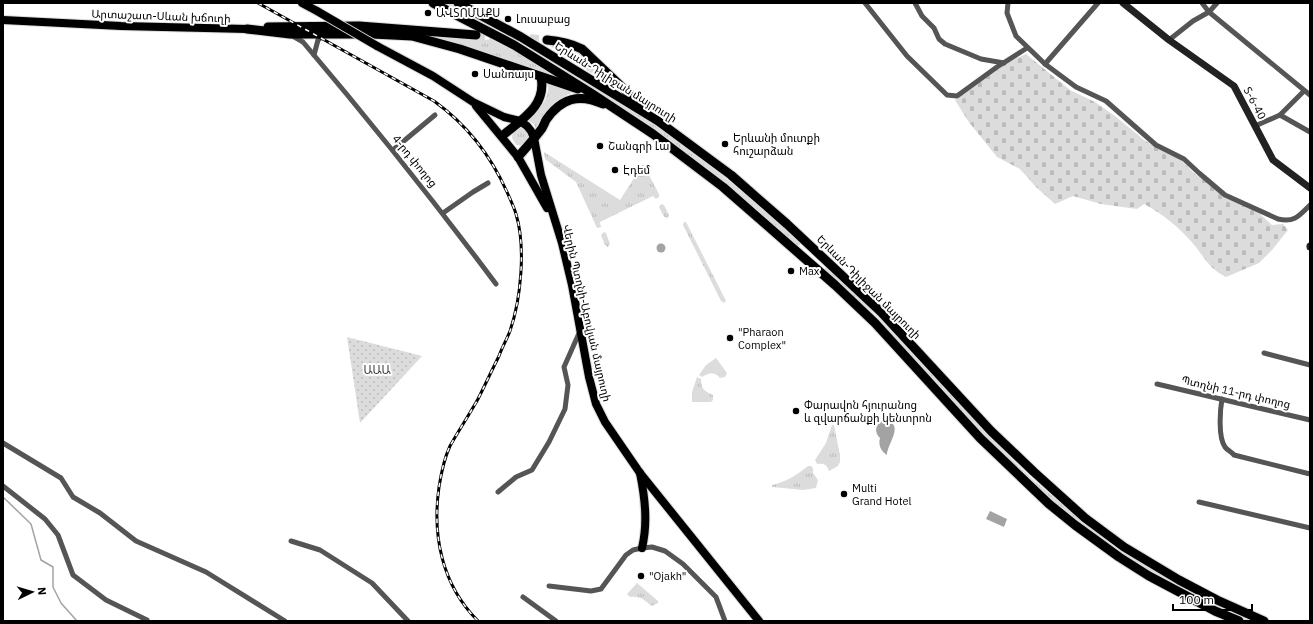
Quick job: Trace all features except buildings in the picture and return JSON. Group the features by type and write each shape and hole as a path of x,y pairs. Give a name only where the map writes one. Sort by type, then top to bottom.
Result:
{"highway":[{"name":"Երևան-Դիլիջան մայրուղի","path":"433,3 514,45 591,93 653,134 723,187 830,280 875,323 980,438 1044,499 1075,525 1119,557 1149,576 1208,607 1239,621"},
{"name":"Երևան-Դիլիջան մայրուղի","path":"458,3 521,37 658,121 731,175 881,312 991,431 1085,518 1124,547 1179,580 1217,600 1264,621"},
{"path":"246,29 264,27 359,26 476,35"},
{"path":"246,29 290,34 412,36 430,40 591,93"},
{"path":"547,40 564,42 582,49 658,121"},
{"path":"502,136 532,110 540,100 542,88 541,77"},
{"path":"518,157 541,130 546,120 566,101 580,98 600,103 614,109"}],"main road":[{"name":"Վերին Պտղնի-Աբովյան մայրուղի","path":"302,3 433,76 473,102 504,117 520,121 527,126 534,138 541,175 567,264 596,404 605,422 640,473 760,621"},
{"name":"Արտաշատ-Սևան խճուղի","path":"3,20 120,26 246,29"},
{"name":"Վերին Պտղնի-Աբովյան մայրուղի","path":"473,102 518,157 553,219"},
{"path":"640,473 646,518 642,548"}],"street":[{"path":"865,3 907,56 947,95 957,96 1027,48"},
{"path":"915,3 922,16 934,28 939,39 945,44 981,59 1004,63"},
{"path":"1008,3 1007,13 1016,36 1045,64 1076,87 1106,101 1156,145 1184,159 1225,195 1278,219 1287,221 1298,218 1310,205"},
{"path":"1045,64 1098,3"},
{"name":"Տ-6-40","path":"1123,3 1168,40 1234,86 1273,160 1310,188"},
{"path":"1202,3 1209,12 1310,95"},
{"path":"1168,40 1193,21 1209,12 1217,3"},
{"name":"4-րդ փողոց","path":"290,34 303,42 393,150 443,213 496,284"},
{"path":"314,55 318,40 325,34"},
{"path":"1255,126 1280,115 1304,91"},
{"path":"393,150 435,115"},
{"path":"1280,115 1310,132"},
{"path":"443,213 488,183"},
{"path":"498,492 516,477 532,470 549,442 565,409 568,385 564,367 580,330"},
{"path":"1264,353 1310,365"},
{"name":"Պտղնի 11-րդ փողոց","path":"1157,384 1310,420"},
{"path":"1222,399 1220,409 1221,434 1224,446 1234,455 1310,474"},
{"path":"3,443 61,478 73,497 100,513 136,541 206,572 285,621"},
{"path":"3,486 46,520 58,535 73,574 106,600 147,620"},
{"path":"1199,502 1310,528"},
{"path":"291,541 320,550 372,583 408,621"},
{"path":"549,586 591,591 601,589 626,555 633,550 652,547 665,551 683,564 716,597 723,620"},
{"path":"523,597 556,621"}],"green space":[{"path":"440,3 450,3 497,28 543,54 634,111 720,174 801,243 798,246 741,196 693,159"},
{"path":"419,34 492,40 514,50 565,82"},
{"path":"554,44 583,55 630,98 550,46"},
{"path":"1026,54 1070,90 1095,102 1144,140 1160,150 1180,159 1196,175 1258,212 1272,225 1283,224 1288,230 1259,263 1226,277 1209,264 1178,228 1162,215 1144,204 1137,209 1101,204 1073,196 1055,204 1036,187 1020,169 997,157 968,121 955,100 1010,61"},
{"path":"547,82 574,92 561,98 550,106 536,129 534,124 526,120 535,114 546,99 548,93"},
{"path":"520,127 523,127 531,137 524,146 516,145 512,138 513,132"},
{"path":"544,152 620,200 643,164 659,194 659,197 656,199 653,196 600,222 601,227 597,228 576,182 545,159"},
{"path":"661,204 664,205 669,215 668,218 664,217 659,207"},
{"path":"684,222 686,222 726,301 724,303 721,301 683,225"},
{"path":"604,232 606,233 610,244 608,247 605,245 601,235"},
{"path":"827,266 893,333 986,433 1031,478 1068,509 1115,545 1257,621 1242,620 1160,577 1113,548 1069,515 1027,479 969,421 824,270"},
{"name":"ԱԱԱ","path":"347,337 422,356 360,423"},
{"path":"716,358 727,373 725,377 720,378 716,374 711,373 702,377 699,375 706,365"},
{"path":"697,377 701,379 704,389 713,395 713,400 711,402 692,402 692,392"},
{"path":"832,425 834,425 840,462 838,466 829,471 825,464 817,464 815,460 826,443"},
{"path":"808,466 813,468 813,473 818,480 816,488 803,490 772,487 772,485 791,478"},
{"path":"637,583 658,601 658,603 652,606 640,598 630,597 627,594"}],"shaded area":[{"path":"661,243 666,248 661,253 656,248"},
{"path":"886,420 891,422 895,430 887,455 880,448 880,438 876,430 880,423"},
{"path":"990,511 1007,519 1004,527 986,519"}],"waterway":[{"path":"3,497 31,524 41,560 53,567 53,587 61,603 77,621"}],"tunnel":[{"path":"476,35 547,40"}],"railway":[{"path":"258,3 434,101 446,110 467,130 485,153 501,179 515,211 521,242 521,273 514,318 509,334 478,399 450,446 444,461 437,505 439,541 442,559 448,576 456,592 478,621"}],"place":[{"name":"ԱՎՏՈՄԱՔՍ","path":"428,13"},
{"name":"Լուսաբաց","path":"508,19"},
{"name":"Սանռայս","path":"475,74"},
{"name":"Երևանի մուտքի հուշարձան","path":"725,144"},
{"name":"Շանգրի Լա","path":"600,146"},
{"name":"Էդեմ","path":"615,170"},
{"name":"Max","path":"791,271"},
{"name":"\"Pharaon Complex\"","path":"730,338"},
{"name":"Փարավոն հյուրանոց և զվարճանքի կենտրոն","path":"796,411"},
{"name":"Multi Grand Hotel","path":"844,494"},
{"name":"\"Ojakh\"","path":"641,576"}]}
